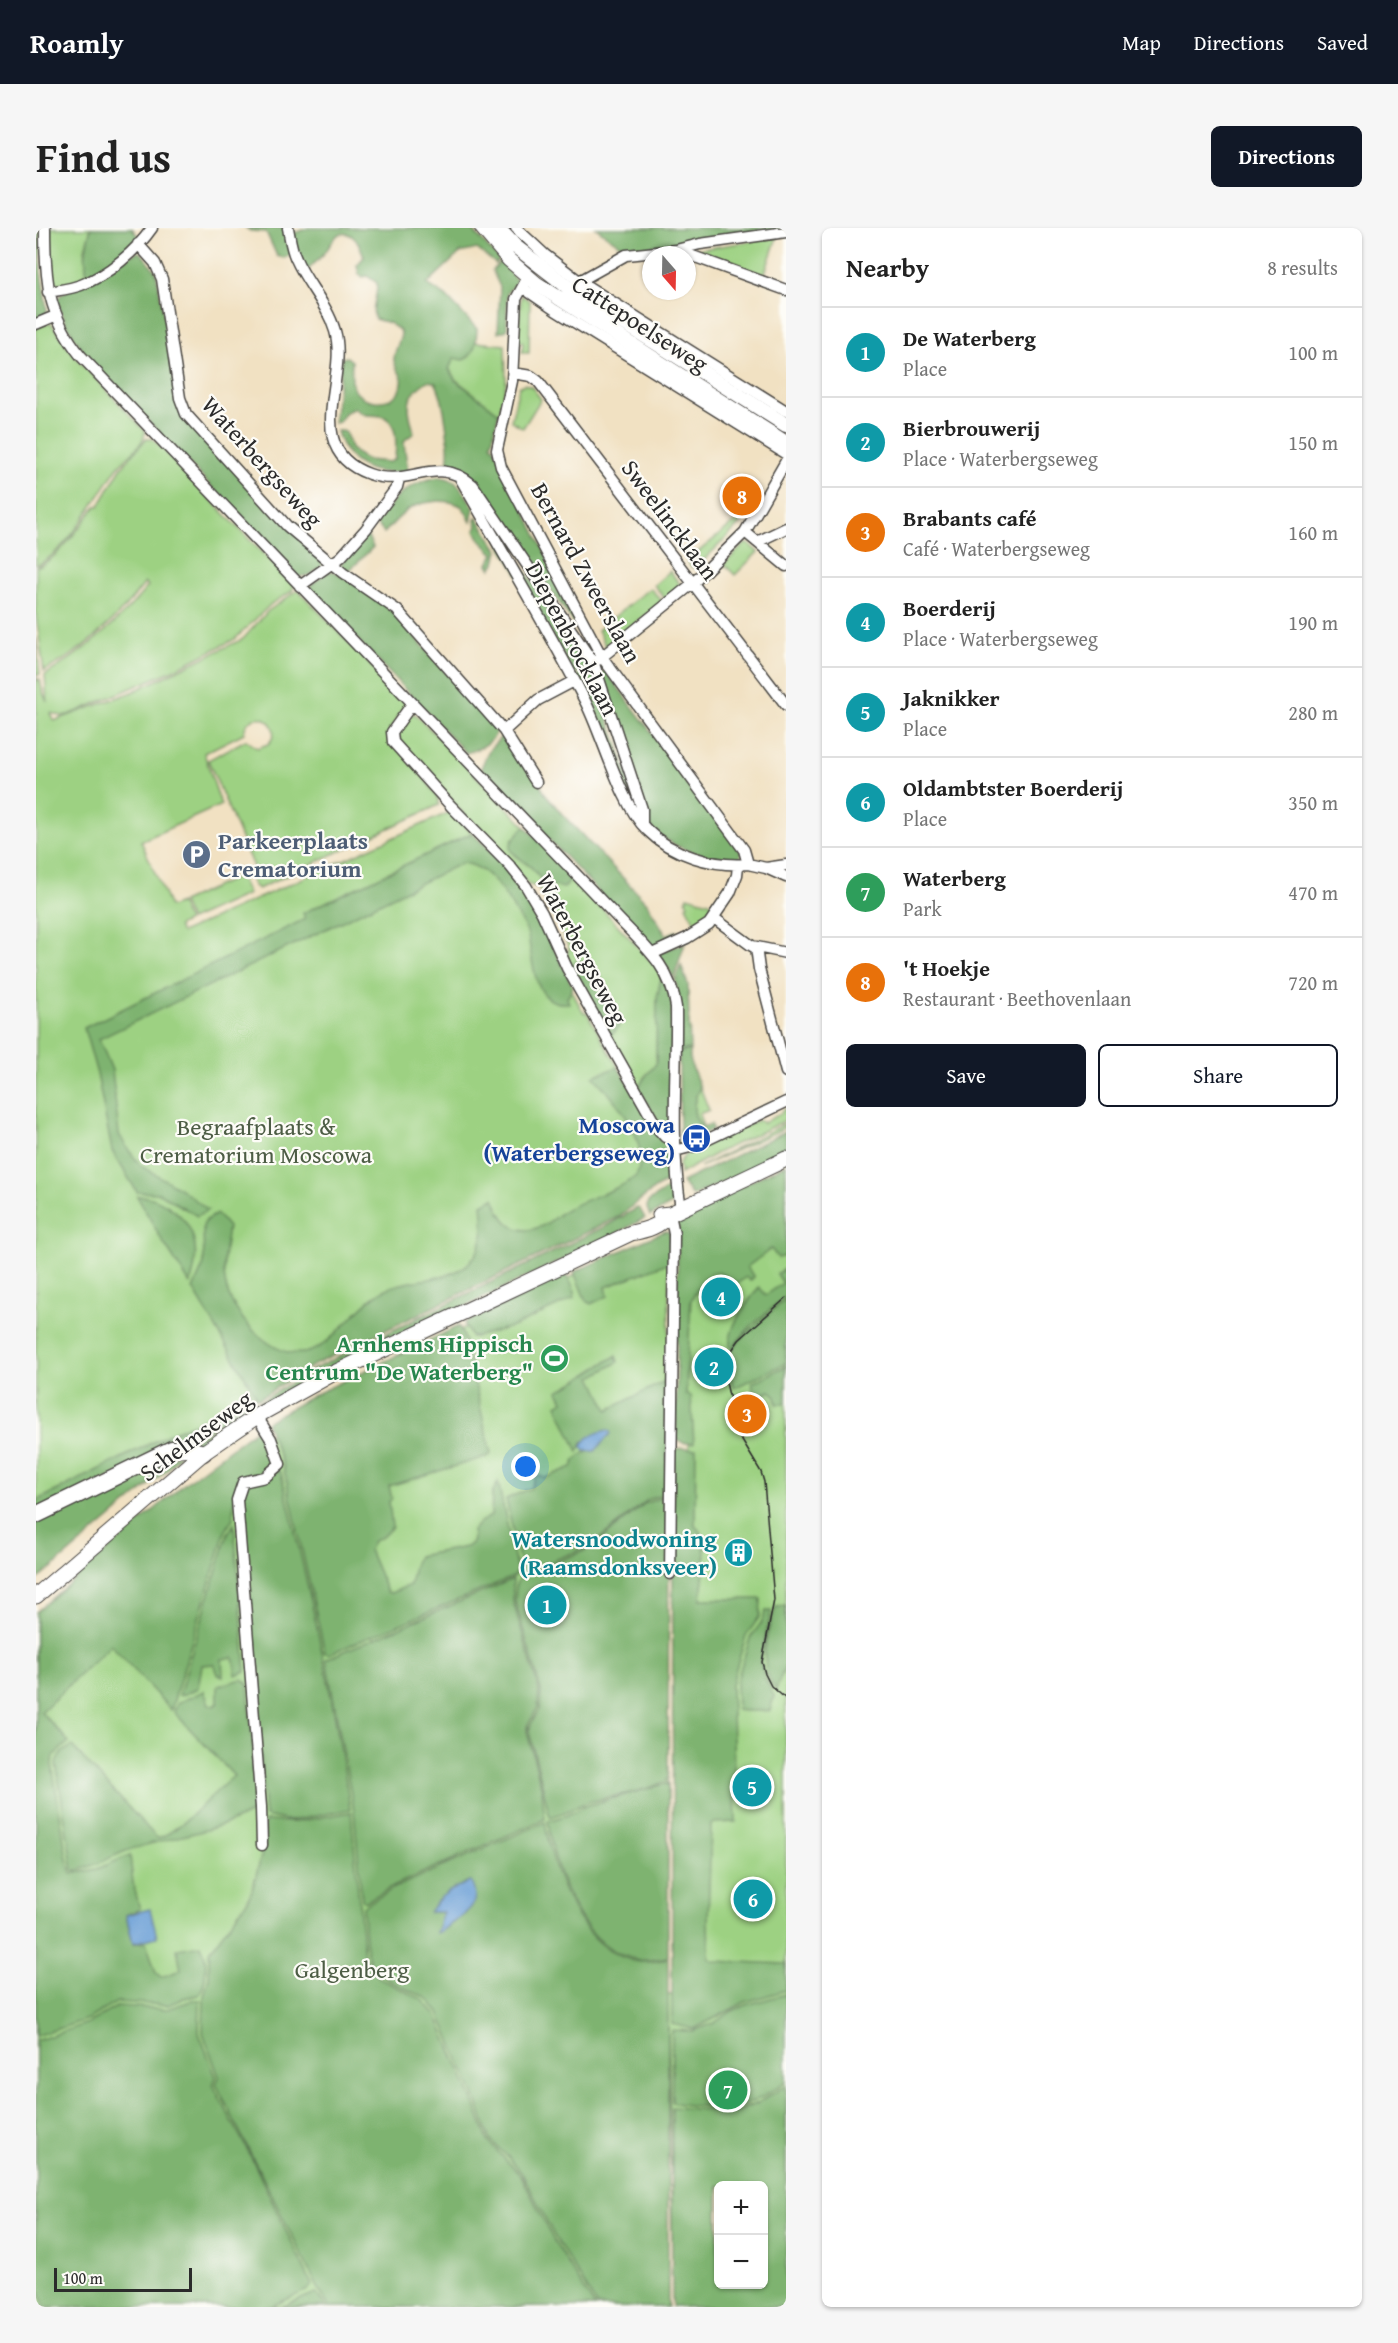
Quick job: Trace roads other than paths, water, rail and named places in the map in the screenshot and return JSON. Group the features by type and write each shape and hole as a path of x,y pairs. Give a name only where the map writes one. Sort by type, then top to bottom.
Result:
{"main road":[{"name":"Schelmseweg","path":"36,1596 203,1453 260,1414 332,1374 632,1233 641,1223 649,1219 676,1211 786,1159"},
{"path":"36,1515 172,1449 186,1448 203,1453"}],"street":[{"name":"Waterbergseweg","path":"45,228 48,292 66,337 81,356 652,954 667,974 675,997 676,1181 670,1574"},
{"path":"48,292 89,282 119,261 152,228"},
{"path":"288,228 295,258 329,315 338,341 330,418 335,443 346,459 362,471 377,477 399,479 434,470 448,471 459,476"},
{"name":"Cattepoelseweg","path":"482,228 538,298 786,454"},
{"name":"Cattepoelseweg","path":"498,228 537,265 574,284 786,411"},
{"name":"Cattepoelseweg","path":"516,228 574,284 786,425"},
{"path":"692,246 786,232"},
{"name":"Waterbergseweg","path":"138,244 155,263 162,279 180,398 186,414 282,521 332,565 397,610 504,731 536,782"},
{"path":"561,301 561,297 574,284 626,255 642,253"},
{"path":"696,257 786,290"},
{"name":"Bernard Zweerslaan","path":"537,265 516,299 513,373 498,442 499,461 598,661 744,850 752,866"},
{"name":"Cattepoelseweg","path":"526,281 786,443"},
{"path":"36,324 56,316"},
{"name":"Sweelincklaan","path":"513,373 531,376 538,381 786,705"},
{"path":"598,661 692,584 744,532 786,461"},
{"name":"Diepenbrocklaan","path":"459,476 468,480 478,492 598,661 642,809 642,824"},
{"name":"Diepenbrocklaan","path":"459,476 590,711 630,807 645,829 665,844 689,855 712,862 752,866"},
{"path":"300,586 332,565 366,529 397,487 399,479"},
{"path":"757,543 786,528"},
{"path":"744,532 786,566"},
{"path":"504,731 538,700 574,681"},
{"name":"Waterbergseweg","path":"412,704 392,732 393,742 526,886 542,913 567,968 658,1129 665,1137 675,1139"},
{"path":"652,954 687,938 714,918 730,893 737,875 752,866 786,865"},
{"path":"752,866 786,877"},
{"path":"714,918 756,947 786,953"},
{"path":"756,947 759,969 786,1072"},
{"path":"675,1151 694,1146 786,1102"},
{"path":"260,1414 261,1423 271,1439 280,1464 265,1477 243,1482 237,1500 262,1845"}],"water":[{"path":"608,1430 611,1433 595,1451 585,1451 582,1447 589,1437"},
{"path":"470,1881 475,1895 469,1910 436,1933 443,1912 429,1912 440,1898"},
{"path":"150,1909 157,1937 133,1943 126,1915"}],"tram line":[{"path":"786,1298 739,1340 728,1356 724,1374 738,1434 761,1472 764,1482 774,1600 762,1662 771,1686 786,1699"}],"place":[{"name":"'t Hoekje","path":"742,496"},
{"name":"Parkeerplaats Crematorium","path":"197,855"},
{"name":"Moscowa (Waterbergseweg)","path":"696,1139"},
{"name":"Boerderij","path":"721,1297"},
{"name":"Arnhems Hippisch Centrum \"De Waterberg\"","path":"554,1358"},
{"name":"Bierbrouwerij","path":"714,1367"},
{"name":"Brabants café","path":"747,1414"},
{"name":"Watersnoodwoning (Raamsdonksveer)","path":"738,1553"},
{"name":"De Waterberg","path":"547,1605"},
{"name":"Jaknikker","path":"752,1787"},
{"name":"Oldambtster Boerderij","path":"753,1899"},
{"name":"Waterberg","path":"728,2090"}],"park label":[{"name":"Begraafplaats & Crematorium Moscowa","path":"256,1141"},
{"name":"Galgenberg","path":"352,1970"}]}
